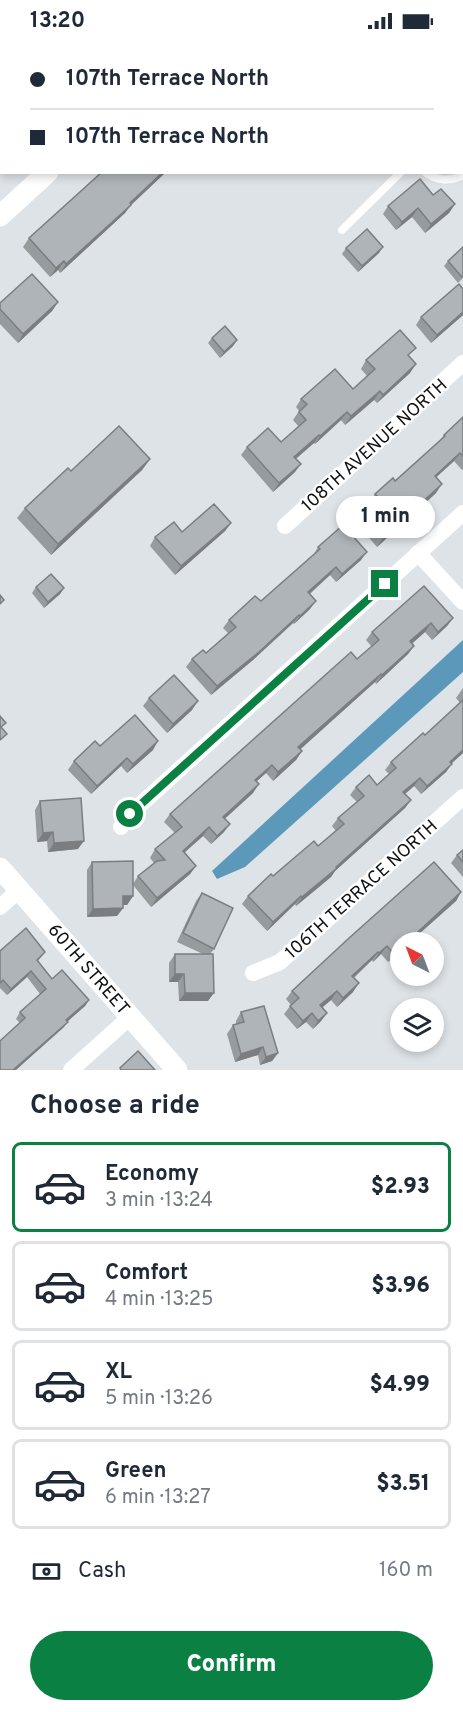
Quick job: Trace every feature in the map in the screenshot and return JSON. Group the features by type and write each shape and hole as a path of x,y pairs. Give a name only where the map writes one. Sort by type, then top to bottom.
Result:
{"street":[{"path":"0,216 46,174"},
{"name":"108TH AVENUE NORTH","path":"285,526 463,363"},
{"path":"121,827 130,814 463,513"},
{"path":"418,553 463,602"},
{"name":"106TH TERRACE NORTH","path":"253,973 280,962 463,797"},
{"name":"60TH STREET","path":"0,868 177,1070"},
{"path":"0,907 19,890"},
{"path":"71,1070 130,1017"}],"lane":[{"path":"342,230 399,174"},
{"path":"428,174 436,179 457,178 463,175"}],"water":[{"path":"463,640 463,672 245,867 217,879 212,871"}],"building":[{"path":"100,174 161,174 130,203 131,205 66,264 64,261 56,268 29,238"},
{"path":"420,179 433,195 441,189 455,204 431,224 418,208 402,222 388,206"},
{"path":"367,229 383,247 362,266 346,248"},
{"path":"463,247 463,276 462,277 448,261"},
{"path":"32,274 58,302 23,334 0,309 0,303"},
{"path":"459,284 463,289 463,312 437,335 421,317"},
{"path":"225,326 237,340 224,352 212,338"},
{"path":"400,330 416,348 408,355 416,364 383,395 380,391 351,416 347,412 319,435 294,457 301,464 279,483 247,447 268,428 281,442 306,420 299,412 307,404 301,399 335,369 353,389 375,369 366,360"},
{"path":"463,417 463,456 460,453 435,476 442,484 383,538 364,517 382,501 375,494 393,478 395,481"},
{"path":"119,426 150,459 58,544 25,508 68,468 71,471"},
{"path":"214,504 231,523 181,566 155,537 174,522 182,532"},
{"path":"343,525 367,552 342,574 336,567 308,592 316,601 217,686 192,659 203,650 206,653 236,627 229,620 255,596 261,601 320,549 318,547"},
{"path":"51,574 64,588 48,602 36,587"},
{"path":"424,586 453,618 438,632 431,623 410,641 414,646 298,747 302,751 278,772 272,765 255,780 259,784 223,817 230,824 217,836 209,827 183,851 196,866 157,898 138,876 157,861 165,860 155,849 182,827 170,814 351,652 357,659 379,640 372,632"},
{"path":"174,675 198,701 173,724 149,698"},
{"path":"463,700 463,750 450,762 452,764 427,786 420,778 403,792 411,800 337,868 301,896 273,922 248,896 271,874 273,876 314,841 318,846 344,824 338,818 364,796 356,787 369,775 377,785 396,768 391,762"},
{"path":"135,715 158,741 133,764 127,758 97,786 74,761 95,741 100,746"},
{"path":"0,716 6,723 1,727 7,734 0,740"},
{"path":"81,798 84,841 54,843 53,832 43,833 40,801"},
{"path":"463,850 463,862 457,855"},
{"path":"133,861 133,896 123,896 123,908 93,909 92,862"},
{"path":"434,862 461,892 418,932 390,932 390,949 387,946 378,952 352,976 359,983 343,998 337,991 320,1005 327,1013 318,1021 312,1013 303,1021 290,1006 299,998 292,991"},
{"path":"202,893 233,908 214,949 183,933"},
{"path":"26,928 45,952 37,960 52,979 62,970 89,1000 66,1020 68,1022 13,1070 0,1070 0,1041 25,1018 20,1012 46,989 31,971 11,989 3,980 0,983 0,951"},
{"path":"175,954 213,954 214,993 185,993 184,974 175,974"},
{"path":"264,1006 278,1053 266,1057 263,1047 241,1054 233,1025 244,1022 241,1012"},
{"path":"138,1051 155,1070 121,1070 120,1068"}],"route":[{"path":"130,814 385,584"}]}
